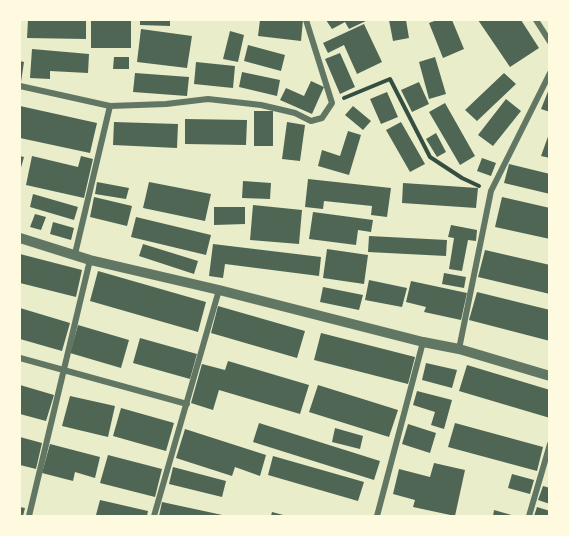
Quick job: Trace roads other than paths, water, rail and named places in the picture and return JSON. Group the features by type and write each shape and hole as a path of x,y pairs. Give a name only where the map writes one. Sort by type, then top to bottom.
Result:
{"street":[{"path":"20,86 110,105 166,104 208,99 261,105 295,113 311,121 322,118 332,103 306,20"},
{"path":"536,20 549,42"},
{"path":"459,349 491,191 549,73"},
{"path":"75,254 110,105"},
{"path":"20,239 90,260 459,349 549,376"},
{"path":"29,516 90,260"},
{"path":"154,516 219,290"},
{"path":"377,516 423,342"},
{"path":"20,358 187,404"},
{"path":"529,516 549,444"}]}
